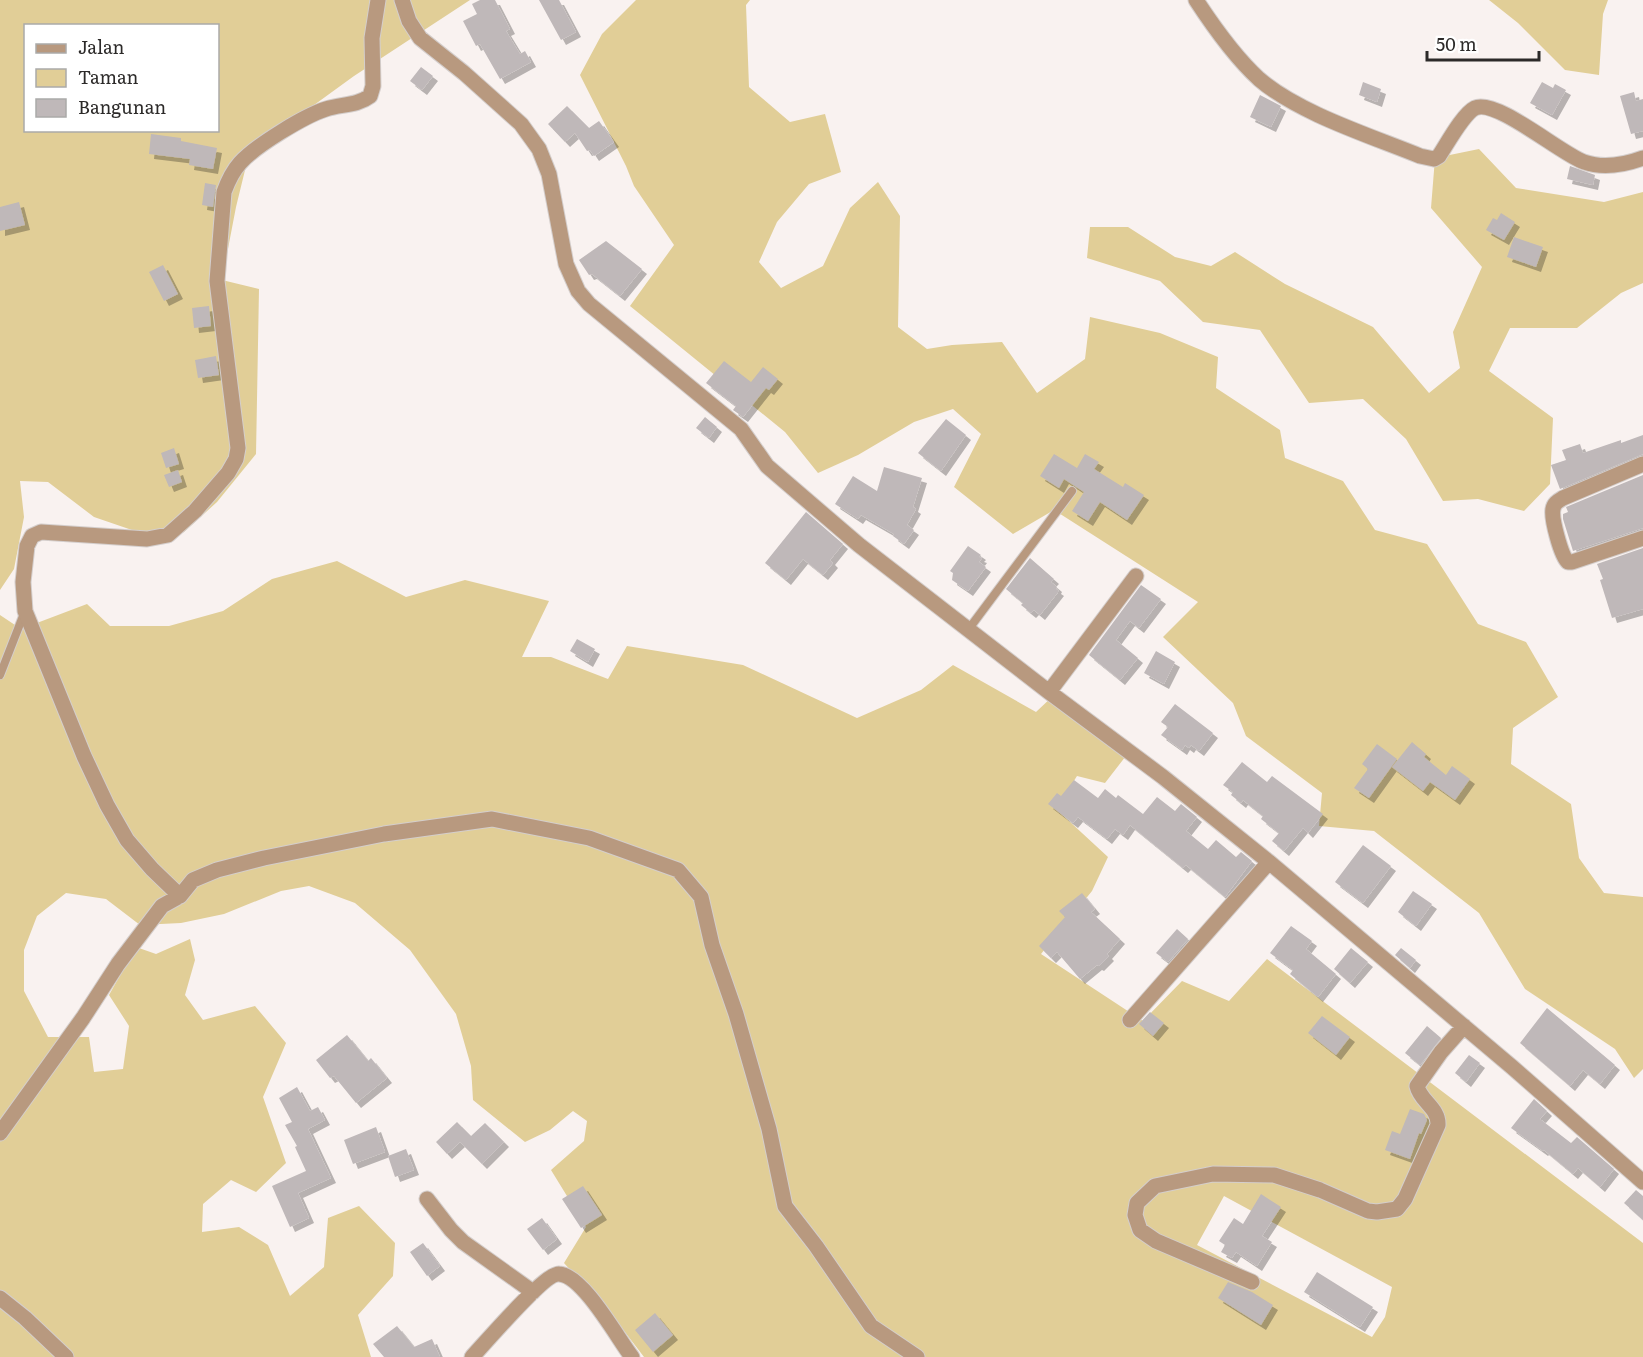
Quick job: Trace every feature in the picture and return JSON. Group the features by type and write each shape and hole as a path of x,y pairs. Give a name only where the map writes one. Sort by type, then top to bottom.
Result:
{"street":[{"path":"180,896 127,840 107,805 84,756 25,611 23,582 27,546 36,533 147,539 168,535 195,511 237,459 238,448 217,281 224,192 238,165 255,150 323,110 356,103 370,96 373,87 372,38 378,0"},
{"path":"402,0 409,21 420,39 464,73 521,124 539,149 549,174 566,264 578,291 589,304 741,429 768,466 850,538 1163,777 1269,862 1464,1026 1643,1182"},
{"path":"1196,0 1242,61 1259,79 1317,114 1420,156 1434,159 1439,156 1470,112 1484,106 1508,116 1567,154 1585,162 1614,166 1643,158"},
{"path":"1643,464 1563,498 1554,505 1552,514 1562,555 1568,562 1643,538"},
{"path":"1049,692 1136,576"},
{"path":"0,1133 83,1018 118,964 162,906 180,896 193,880 218,870 264,858 384,834 492,819 589,838 678,870 701,897 712,945 736,1014 770,1129 784,1206 816,1246 871,1326 917,1357"},
{"path":"1130,1020 1269,862"},
{"path":"1251,1282 1156,1241 1140,1230 1135,1215 1137,1203 1146,1192 1155,1186 1192,1177 1213,1174 1275,1174 1368,1211 1387,1212 1397,1209 1405,1199 1438,1125 1432,1108 1418,1090 1418,1084 1464,1026"},
{"path":"427,1199 451,1230 464,1242 533,1292"},
{"path":"472,1357 533,1292 554,1275 560,1274 566,1276 598,1306 632,1357"},
{"path":"0,1298 25,1317 66,1357"}],"lane":[{"path":"968,630 1072,491"},
{"path":"0,675 25,611"}],"green space":[{"path":"0,0 470,0 354,76 270,137 247,162 222,280 259,289 256,454 217,502 184,532 164,541 94,517 48,482 20,481 24,517 14,569 0,590"},
{"path":"636,0 750,0 746,5 749,87 790,122 825,114 841,172 809,184 777,222 759,262 781,288 823,266 850,208 878,182 900,216 898,327 927,349 1002,342 1037,393 1085,359 1090,317 1160,333 1218,357 1216,388 1280,430 1285,458 1343,481 1375,530 1427,544 1478,624 1526,642 1558,697 1513,728 1511,764 1571,804 1579,858 1604,893 1643,897 1643,1069 1634,1078 1615,1049 1525,989 1479,913 1374,831 1319,826 1322,793 1246,736 1233,703 1163,637 1198,602 1054,510 1013,534 954,487 981,434 953,409 914,422 858,455 818,473 785,432 630,306 674,245 634,186 580,75 602,34"},
{"path":"1489,0 1608,0 1603,14 1599,75 1565,70 1518,23"},
{"path":"1479,149 1516,188 1604,202 1643,192 1643,283 1621,293 1577,328 1510,328 1489,371 1553,418 1550,484 1524,511 1478,499 1443,501 1406,439 1363,399 1309,403 1260,330 1203,322 1160,281 1087,258 1090,227 1128,227 1175,257 1211,266 1235,252 1285,284 1373,327 1429,393 1460,368 1453,332 1482,267 1431,208 1435,158"},
{"path":"337,561 406,597 465,580 549,601 522,657 551,657 608,679 627,646 743,665 857,718 921,690 953,665 1036,712 1054,695 1129,752 1105,783 1077,776 1056,809 1108,857 1092,891 1041,954 1143,1021 1182,981 1229,1001 1267,959 1643,1243 1643,1357 644,1357 618,1323 564,1263 586,1227 551,1170 584,1141 587,1121 573,1111 550,1130 525,1142 473,1100 471,1066 456,1014 410,950 355,903 309,886 281,891 224,914 181,923 140,925 106,899 66,893 37,916 24,950 24,991 48,1037 89,1037 94,1072 123,1069 129,1026 109,995 136,947 156,954 190,939 195,960 185,995 203,1020 255,1006 286,1043 263,1097 286,1163 256,1192 231,1180 203,1204 202,1232 239,1227 268,1245 290,1296 324,1267 328,1218 359,1206 395,1243 393,1276 358,1315 371,1357 0,1357 0,615 21,629 87,604 110,626 169,626 223,611 272,579","holes":["1224,1196 1392,1287 1385,1317 1372,1337 1197,1245"]}],"building":[{"path":"480,0 495,0 510,29 506,31 520,54 525,51 531,62 500,79 480,44 476,46 463,21 477,14 472,4"},
{"path":"539,0 559,0 576,32 561,40"},
{"path":"421,67 433,76 422,90 410,81"},
{"path":"1363,82 1381,89 1377,102 1359,95"},
{"path":"1542,82 1553,88 1555,84 1566,90 1552,115 1530,103"},
{"path":"1634,92 1636,101 1643,99 1643,131 1631,134 1620,96"},
{"path":"1260,95 1281,106 1271,127 1250,117"},
{"path":"567,106 589,128 599,121 614,142 594,156 590,150 587,151 575,133 565,142 548,124"},
{"path":"151,134 181,138 181,141 217,148 213,169 189,165 190,159 149,154"},
{"path":"1570,166 1595,175 1593,185 1567,179"},
{"path":"205,183 216,185 213,207 202,205"},
{"path":"19,202 25,225 0,231 0,207"},
{"path":"1501,213 1515,222 1504,240 1486,230 1493,218 1497,220"},
{"path":"1514,237 1543,247 1536,267 1507,257"},
{"path":"606,241 642,269 620,296 592,274 589,275 579,260"},
{"path":"163,265 178,294 164,301 149,272"},
{"path":"209,306 211,326 194,328 192,308"},
{"path":"216,356 219,375 198,378 195,360"},
{"path":"724,361 751,382 763,367 778,379 769,390 766,388 743,417 733,410 736,406 706,383"},
{"path":"705,417 717,427 709,438 696,428"},
{"path":"946,419 966,435 941,471 918,453"},
{"path":"1643,435 1643,454 1560,489 1551,465 1566,460 1562,450 1580,444 1583,453"},
{"path":"174,448 179,464 166,468 161,453"},
{"path":"1054,454 1077,468 1085,454 1099,462 1094,469 1123,487 1125,483 1144,495 1127,520 1100,502 1088,521 1072,511 1084,492 1064,479 1059,488 1040,476"},
{"path":"884,467 922,478 913,507 916,509 907,525 914,530 904,544 893,536 894,534 861,515 858,519 835,504 853,476 877,491"},
{"path":"178,470 182,482 169,487 164,475"},
{"path":"1643,475 1643,528 1573,551 1563,519 1563,514 1568,512 1566,507"},
{"path":"806,512 843,544 830,560 833,563 823,575 803,559 786,580 765,563"},
{"path":"968,546 981,555 979,562 986,567 968,591 952,580 953,573 950,571"},
{"path":"1643,548 1643,609 1612,618 1597,564"},
{"path":"1030,558 1054,579 1051,582 1059,591 1040,615 1034,610 1031,613 1006,589"},
{"path":"1141,585 1161,599 1139,628 1130,621 1116,640 1138,658 1120,680 1089,655"},
{"path":"577,639 595,649 588,662 570,651"},
{"path":"1156,651 1175,662 1164,684 1144,673"},
{"path":"1175,704 1213,733 1199,751 1191,745 1189,748 1185,745 1182,750 1161,735 1168,727 1161,722"},
{"path":"1412,742 1426,754 1424,757 1446,775 1452,766 1470,779 1455,800 1430,782 1423,791 1392,767"},
{"path":"1377,744 1397,759 1369,798 1354,788 1368,769 1362,764"},
{"path":"1242,762 1267,782 1272,776 1323,814 1308,833 1303,828 1284,851 1272,841 1279,833 1261,819 1263,816 1243,800 1241,803 1231,795 1233,792 1223,785"},
{"path":"1074,780 1098,798 1105,789 1116,798 1118,795 1143,814 1157,797 1175,811 1181,804 1197,817 1186,831 1208,849 1216,840 1236,857 1241,852 1252,861 1225,897 1186,865 1183,868 1130,825 1123,835 1115,829 1107,839 1078,817 1073,823 1048,804 1057,793 1061,796"},
{"path":"1363,845 1391,866 1363,903 1335,882"},
{"path":"1413,891 1432,904 1416,926 1398,912"},
{"path":"1082,893 1095,909 1091,912 1120,939 1099,966 1097,965 1080,979 1057,952 1051,958 1039,946 1065,917 1059,911"},
{"path":"1291,926 1312,941 1306,949 1336,974 1318,997 1290,974 1293,970 1270,953"},
{"path":"1177,929 1188,939 1168,962 1156,953"},
{"path":"1351,948 1368,962 1350,983 1334,969"},
{"path":"1401,948 1416,960 1410,968 1395,955"},
{"path":"1547,1008 1615,1065 1600,1084 1583,1070 1570,1086 1520,1043"},
{"path":"1150,1012 1164,1023 1153,1036 1139,1024"},
{"path":"1322,1016 1350,1037 1336,1055 1308,1033"},
{"path":"1427,1026 1441,1038 1420,1065 1405,1053"},
{"path":"347,1035 368,1061 371,1058 387,1078 356,1103 334,1076 330,1078 316,1060"},
{"path":"1469,1055 1480,1063 1466,1082 1455,1073"},
{"path":"297,1087 310,1111 318,1107 325,1120 308,1129 331,1178 298,1193 309,1218 290,1227 272,1186 306,1171 295,1147 297,1146 285,1125 292,1122 279,1098"},
{"path":"1534,1099 1547,1111 1540,1119 1571,1143 1577,1137 1614,1169 1600,1187 1578,1168 1573,1174 1544,1150 1511,1128"},
{"path":"1410,1109 1424,1114 1427,1120 1421,1134 1419,1133 1410,1159 1385,1150 1392,1131 1400,1134"},
{"path":"457,1122 471,1136 485,1123 504,1142 482,1164 460,1142 447,1154 436,1142"},
{"path":"376,1127 385,1152 353,1164 344,1140"},
{"path":"406,1149 414,1170 395,1177 388,1156"},
{"path":"583,1186 602,1215 581,1228 562,1199"},
{"path":"1636,1190 1643,1196 1643,1220 1624,1203"},
{"path":"1261,1194 1281,1207 1262,1236 1272,1242 1257,1266 1236,1252 1232,1258 1221,1252 1225,1245 1219,1241 1234,1218 1243,1224"},
{"path":"542,1218 557,1239 543,1250 527,1229"},
{"path":"423,1243 440,1266 427,1276 410,1252"},
{"path":"1317,1272 1373,1307 1360,1327 1304,1292"},
{"path":"1228,1282 1252,1292 1273,1305 1261,1325 1218,1298"},
{"path":"655,1313 673,1335 653,1352 635,1330"},
{"path":"397,1326 414,1347 432,1339 440,1357 384,1357 373,1344"}]}
